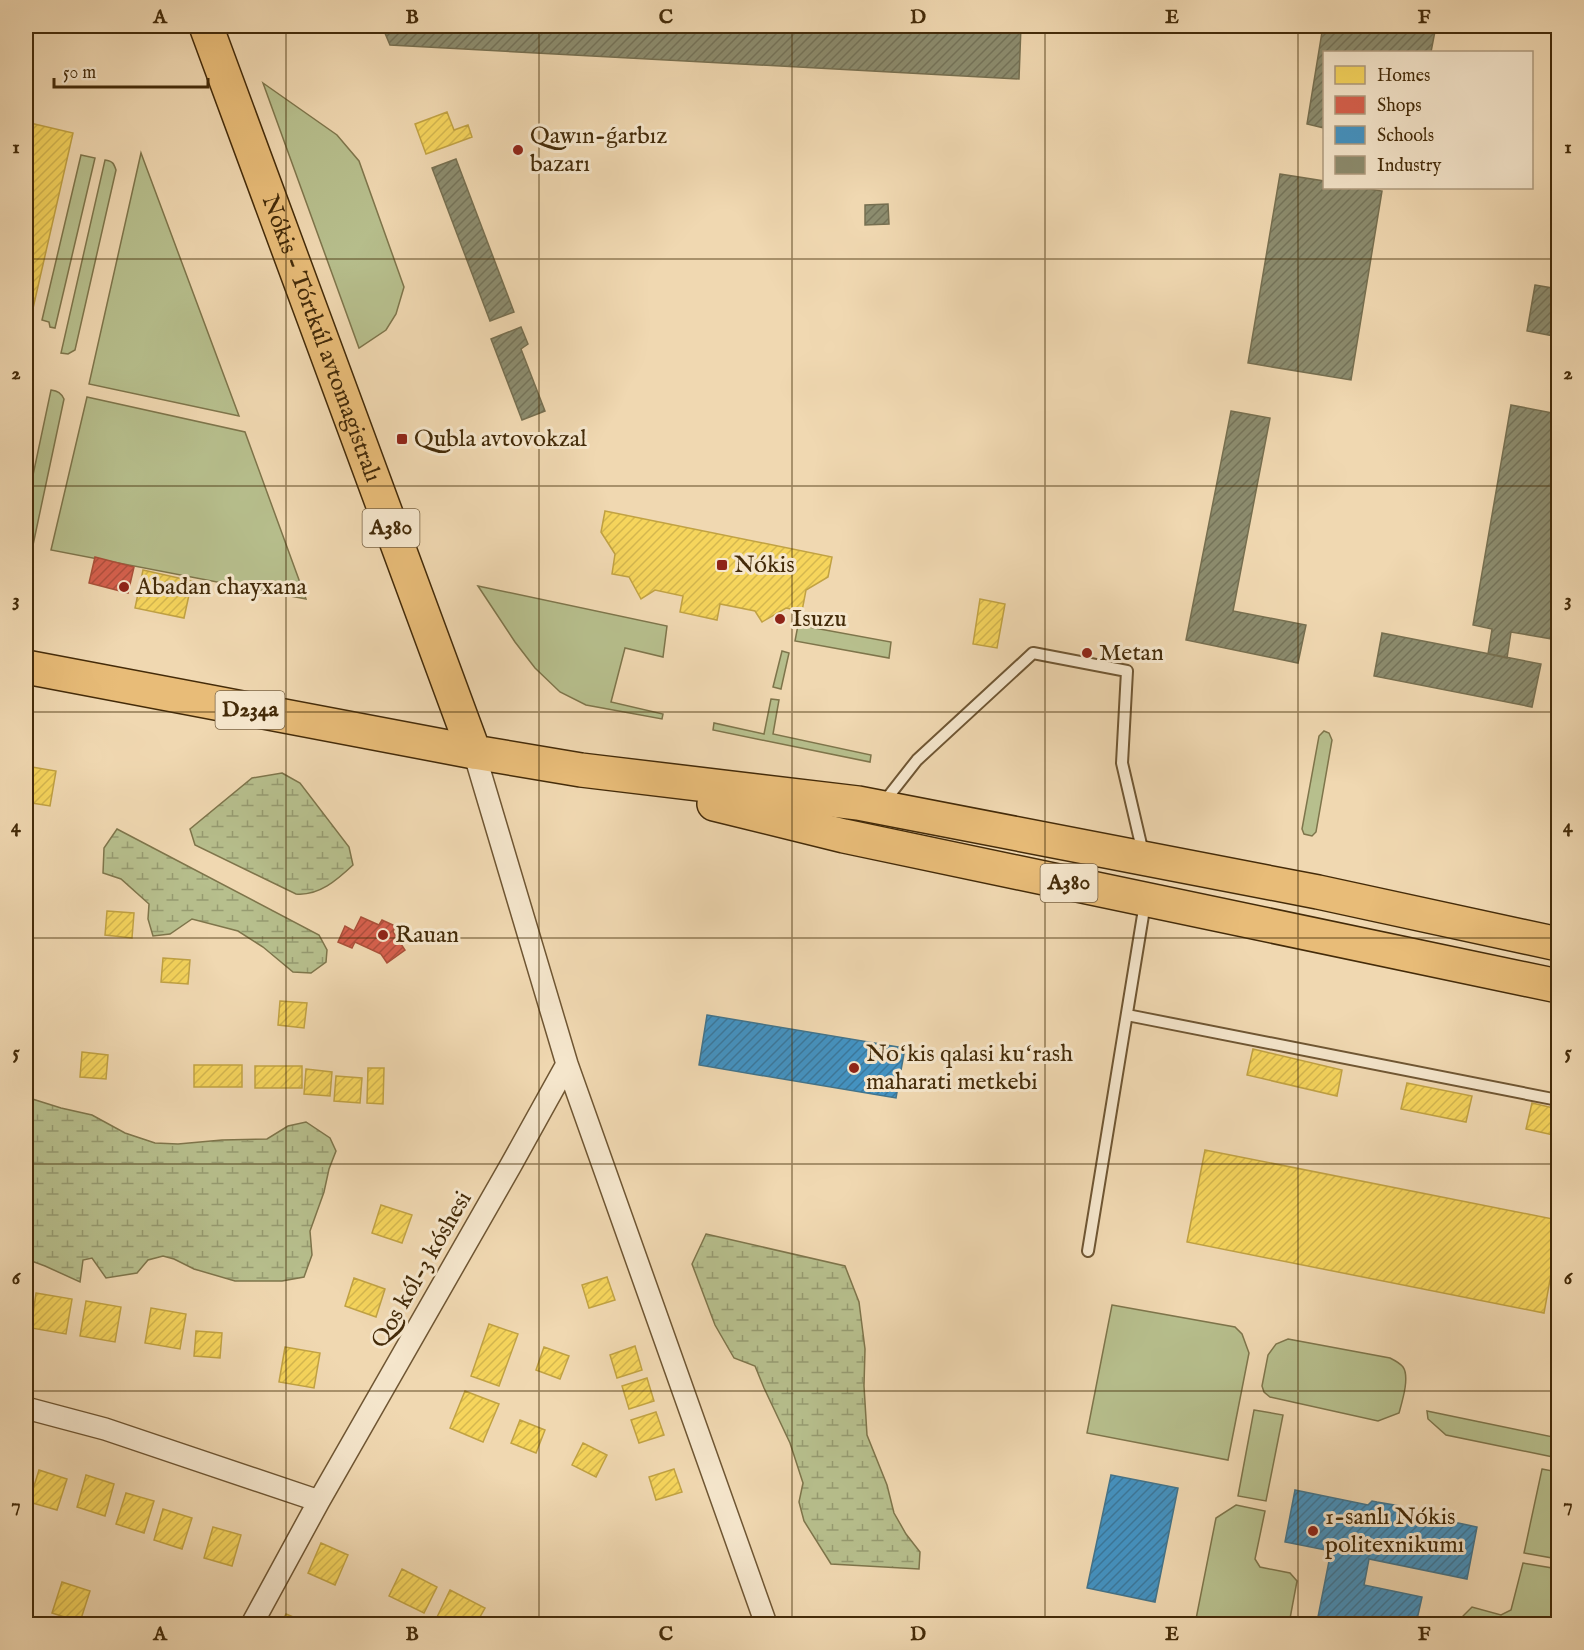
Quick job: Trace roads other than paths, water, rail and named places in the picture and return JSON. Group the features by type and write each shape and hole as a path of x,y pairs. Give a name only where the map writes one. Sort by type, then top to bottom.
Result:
{"main road":[{"name":"Nókis - Tórtkúl avtomagistralı","path":"206,26 474,752"},
{"name":"D234a","path":"26,667 474,752"},
{"name":"A380","path":"474,752 581,770 858,803 1326,894 1558,944"},
{"name":"A380","path":"581,770 844,836 1558,986"}],"street":[{"path":"474,752 567,1064 766,1624"},
{"name":"Qos kól-3 kóshesi","path":"252,1624 319,1501 512,1165 567,1064"},
{"path":"26,1408 105,1429 319,1501"}],"lane":[{"path":"880,808 918,760 1033,653 1127,671 1122,763 1144,859"},
{"path":"1088,1251 1146,900"},
{"path":"1126,1015 1558,1100"}],"place":[{"name":"Qawın-ǵarbız bazarı","path":"518,150"},
{"name":"Qubla avtovokzal","path":"402,439"},
{"name":"Nókis","path":"722,565"},
{"name":"Abadan chayxana","path":"124,587"},
{"name":"Isuzu","path":"780,619"},
{"name":"Metan","path":"1087,653"},
{"name":"Rauan","path":"383,935"},
{"name":"Noʻkis qalasi kuʻrash maharati metkebi","path":"854,1068"},
{"name":"1-sanlı Nókis politexnikumı","path":"1313,1531"}]}
